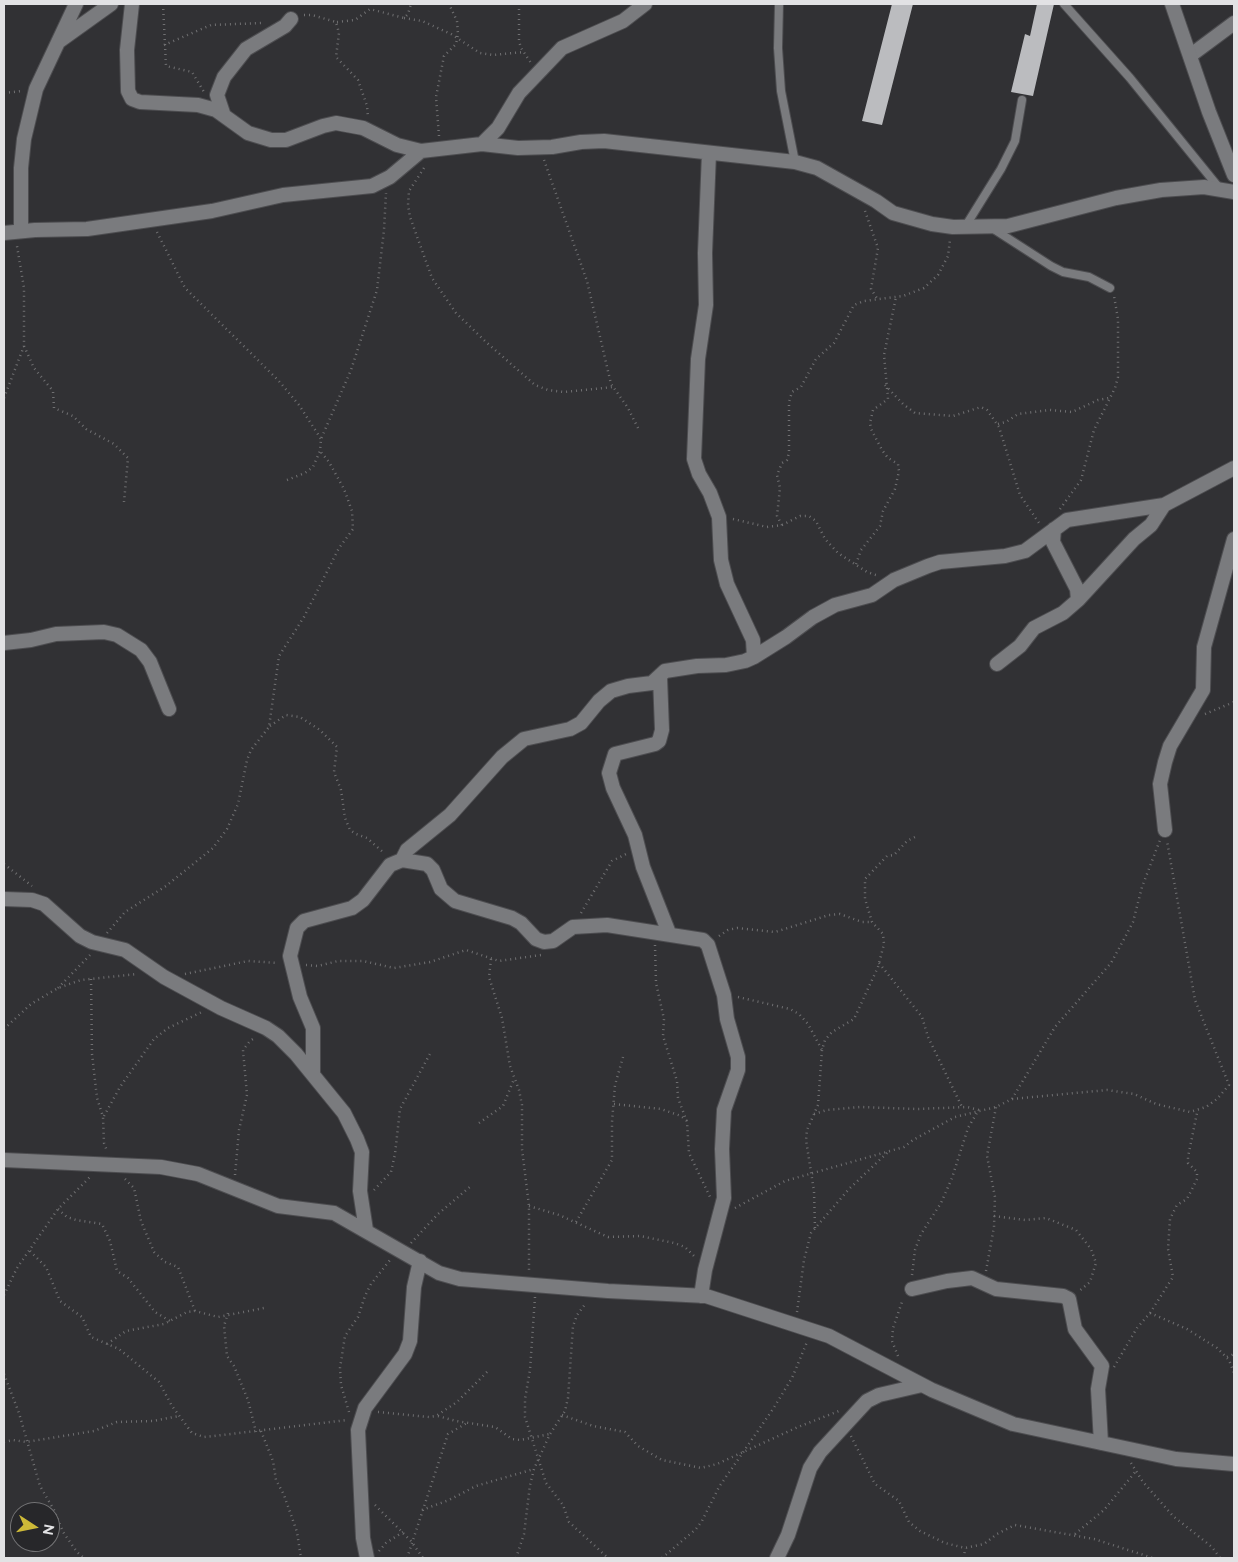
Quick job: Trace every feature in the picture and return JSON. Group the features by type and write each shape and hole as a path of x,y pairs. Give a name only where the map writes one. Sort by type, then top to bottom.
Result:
{"street":[{"path":"76,4 36,90 24,139 13,232 87,229 212,211 283,195 372,186 386,179 421,151"},
{"path":"56,44 111,4"},
{"path":"132,4 127,58 128,91 132,99 140,102 198,105 217,111 248,134 271,140 286,140 336,123 369,131 397,145 421,151 482,144 495,147 540,147 604,141 795,162 817,168 876,201 893,213 932,224 959,227 1008,226 1108,200 1160,190 1204,187 1234,192"},
{"path":"482,144 498,128 519,93 532,77 562,48 574,41 617,24 645,4"},
{"path":"1172,4 1209,112 1234,174"},
{"path":"217,111 219,104 218,87 229,70 246,49 285,26 291,19"},
{"path":"1191,56 1234,23"},
{"path":"709,153 705,253 706,305 698,359 694,459 717,512 720,560 727,584 753,640 754,657"},
{"path":"402,860 407,850 450,815 517,743 524,739 570,729 581,723 599,701 611,691 628,686 652,683 665,671 674,668 744,662 780,642 813,617 834,605 872,595 894,580 940,562 974,560 1025,551 1067,520 1164,505 1234,468"},
{"path":"997,664 1020,646 1034,628 1062,613 1078,600 1134,539 1151,525 1164,505"},
{"path":"1051,531 1052,542 1077,589 1078,600"},
{"path":"1165,830 1160,784 1170,746 1203,690 1205,679 1204,647 1234,539"},
{"path":"4,643 31,640 56,634 104,632 116,635 141,650 150,662 169,709"},
{"path":"660,677 662,730 659,741 655,744 615,754 609,773 613,788 635,835 637,850 666,933"},
{"path":"313,1074 313,1028 305,1012 292,965 292,945 297,928 304,921 340,913 352,908 363,900 390,865 402,860 427,864 441,889 455,901 512,918 521,923 536,939 544,942 553,941 573,927 607,925 690,936 706,943 724,995 727,1020 738,1057 738,1070 724,1110 722,1149 724,1198 705,1270 701,1296"},
{"path":"4,899 32,900 44,904 80,936 99,944 125,950 161,975 213,1004 266,1028 296,1054 344,1113 362,1152 362,1207 366,1230"},
{"path":"4,1160 161,1166 198,1174 278,1206 334,1213 402,1250 439,1273 460,1279 600,1291 701,1296 812,1329 953,1400 1013,1424 1176,1459 1234,1464"},
{"path":"373,1555 363,1538 358,1430 365,1408 405,1354 410,1342 414,1287 420,1261"},
{"path":"912,1289 959,1278 972,1278 996,1289 1063,1296 1069,1299 1075,1329 1099,1359 1102,1366 1098,1389 1101,1443"},
{"path":"777,1558 788,1535 810,1468 843,1416 873,1398 922,1384"}],"lane":[{"path":"779,4 782,91 795,162"},
{"path":"1064,4 1130,78 1220,189"},
{"path":"959,227 1001,169 1015,141 1022,100"},
{"path":"991,227 1051,266 1063,272 1089,277 1110,288"}],"path":[{"path":"163,4 166,66 192,72 217,111"},
{"path":"404,18 408,14 411,4"},
{"path":"450,4 457,21 458,40 455,47 444,56 436,97 442,150 417,176 409,191 408,205 415,236 432,278 456,313 535,385 548,390 564,392 613,387"},
{"path":"519,4 519,41 532,66 532,77"},
{"path":"291,19 312,15 336,22 355,20 370,9 422,21 451,34 480,53 493,55 524,52"},
{"path":"336,22 339,33 336,56 358,80 363,91 367,106 369,131"},
{"path":"164,45 211,25 268,23"},
{"path":"4,93 36,90"},
{"path":"540,147 587,281 613,387 628,408 640,430"},
{"path":"287,480 305,473 313,467 320,451 321,439 351,370 377,290 384,230 386,179"},
{"path":"861,205 865,210 878,248 871,289 878,300"},
{"path":"151,220 185,288 278,380 300,405 321,439"},
{"path":"782,525 777,516 780,488 777,475 782,464 788,460 789,402 792,392 801,387 816,359 834,343 854,305 864,301 896,297 924,288 938,275 948,256 959,227"},
{"path":"13,232 24,288 24,346 30,362 53,391 54,408 73,416 86,429 114,444 128,458 124,502"},
{"path":"1051,531 1056,516 1081,480 1094,430 1118,377 1118,319 1115,299 1110,288"},
{"path":"856,564 862,550 880,526 883,511 895,489 899,472 898,464 888,458 871,430 873,410 888,399 885,384 884,355 896,297"},
{"path":"4,398 24,346"},
{"path":"885,384 914,413 953,416 981,407 987,410 998,424 1020,495 1051,531"},
{"path":"998,424 1006,422 1018,414 1045,411 1072,412 1098,400 1109,398"},
{"path":"269,727 279,656 304,617 338,548 353,529 352,511 344,489 329,462 320,451"},
{"path":"717,512 756,526 782,525 800,516 809,516 816,521 825,538 838,553 867,572 894,580"},
{"path":"1188,716 1211,714 1234,702"},
{"path":"58,988 99,944 125,912 188,870 213,848 227,829 238,804 247,760 252,750 269,727 286,715 300,716 308,720 337,747 334,772 341,790 345,818 350,830 368,838 385,854 402,860"},
{"path":"1012,1099 1055,1027 1111,962 1123,941 1133,922 1151,859 1165,830"},
{"path":"1101,1376 1116,1365 1137,1328 1150,1313 1173,1277 1168,1249 1173,1211 1177,1205 1187,1199 1197,1179 1197,1172 1188,1163 1188,1157 1198,1112 1217,1099 1229,1085 1195,1000 1165,830"},
{"path":"814,1228 811,1174 806,1140 807,1130 818,1104 822,1050 825,1040 832,1032 854,1019 878,963 884,940 883,934 872,922 864,892 865,879 887,856 894,855 907,841 915,838"},
{"path":"573,927 612,861 637,850"},
{"path":"4,864 23,877 44,904"},
{"path":"706,943 728,930 737,928 775,932 829,915 840,914 862,922 872,922"},
{"path":"666,933 655,946 656,983 664,1019 663,1036 677,1081 678,1098 687,1122 691,1158 705,1191 721,1213 794,1178 904,1147 955,1117 996,1107 1012,1099 1107,1090 1134,1094 1167,1107 1198,1112"},
{"path":"4,1029 31,1004 58,988 81,980 119,975 161,975 248,961 318,966 338,961 363,962 394,968 430,962 466,950 499,961 544,953"},
{"path":"491,958 489,977 502,1018 510,1066 522,1106 522,1148 528,1206 532,1285 530,1370 525,1399 525,1417 546,1483 563,1505 569,1522 608,1558"},
{"path":"878,963 909,998 922,1017 928,1037 962,1107"},
{"path":"91,979 92,1054 97,1098 103,1117 104,1143 113,1164 134,1188 141,1221 150,1244 165,1262 178,1268 195,1311"},
{"path":"724,995 790,1009 808,1024 822,1050"},
{"path":"103,1117 120,1087 154,1040 168,1028 188,1020 213,1004"},
{"path":"235,1189 239,1130 247,1095 244,1050 250,1041 266,1028"},
{"path":"362,1207 376,1187 391,1172 400,1109 431,1052"},
{"path":"576,1222 612,1160 612,1122 615,1085 623,1057"},
{"path":"480,1123 503,1106 514,1078"},
{"path":"614,1104 661,1109 681,1116 687,1122"},
{"path":"813,1114 827,1110 860,1107 917,1109 962,1107 979,1111"},
{"path":"984,1282 994,1216 994,1185 987,1156 996,1107"},
{"path":"907,1376 892,1341 898,1309 912,1289 912,1265 918,1242 941,1202 952,1178 968,1128 979,1111"},
{"path":"795,1323 807,1246 814,1228 849,1189 888,1151"},
{"path":"4,1295 17,1268 58,1209 76,1188 89,1179 93,1172 94,1164"},
{"path":"30,1251 46,1267 60,1301 82,1317 91,1337 127,1355 159,1382 179,1416 192,1433 204,1437 350,1420 341,1385 342,1351 345,1336 358,1317 365,1296 372,1284 423,1228 471,1186"},
{"path":"528,1206 576,1222 608,1237 640,1236 674,1243 685,1247 705,1270"},
{"path":"58,1209 67,1217 102,1224 108,1235 117,1271 128,1278 154,1312 170,1321"},
{"path":"994,1216 1025,1220 1046,1218 1070,1226 1081,1235 1095,1256 1096,1263 1090,1282 1069,1299"},
{"path":"516,1558 524,1534 530,1485 534,1469 550,1434 562,1415 568,1398 572,1326 581,1309 600,1291"},
{"path":"107,1344 126,1331 170,1321 186,1312 195,1311 218,1317 228,1313 264,1308"},
{"path":"228,1313 224,1326 227,1356 234,1366 248,1400 256,1432"},
{"path":"1150,1313 1187,1329 1217,1348 1226,1357 1234,1373"},
{"path":"662,1558 696,1529 719,1487 744,1453 792,1378 812,1329"},
{"path":"1226,1357 1234,1354"},
{"path":"436,1416 457,1402 488,1371"},
{"path":"4,1374 19,1413 40,1486 64,1532 77,1552 84,1558"},
{"path":"365,1408 386,1414 436,1416 496,1428 512,1439 550,1434"},
{"path":"562,1415 593,1426 625,1432 638,1446 662,1460 701,1468 744,1453 798,1427 843,1416 868,1474 875,1484 898,1501 909,1522 920,1531 965,1548 984,1544 1014,1525 1113,1544 1153,1558"},
{"path":"4,1442 13,1440 26,1442 94,1431 117,1422 153,1421 179,1416"},
{"path":"407,1558 411,1541 448,1434 467,1423"},
{"path":"261,1431 273,1462 276,1480 284,1495 297,1532 301,1558"},
{"path":"1120,1447 1136,1471 1173,1516 1212,1546 1220,1558"},
{"path":"422,1510 449,1500 476,1486 534,1469"},
{"path":"1074,1535 1104,1510 1136,1471"},
{"path":"362,1491 403,1532 423,1558"},
{"path":"373,1555 386,1543 403,1532"},
{"path":"964,1558 965,1548"}],"building":[{"path":"892,4 913,4 882,125 862,121"},
{"path":"1037,4 1054,4 1033,96 1011,92 1025,34 1030,36"}]}
